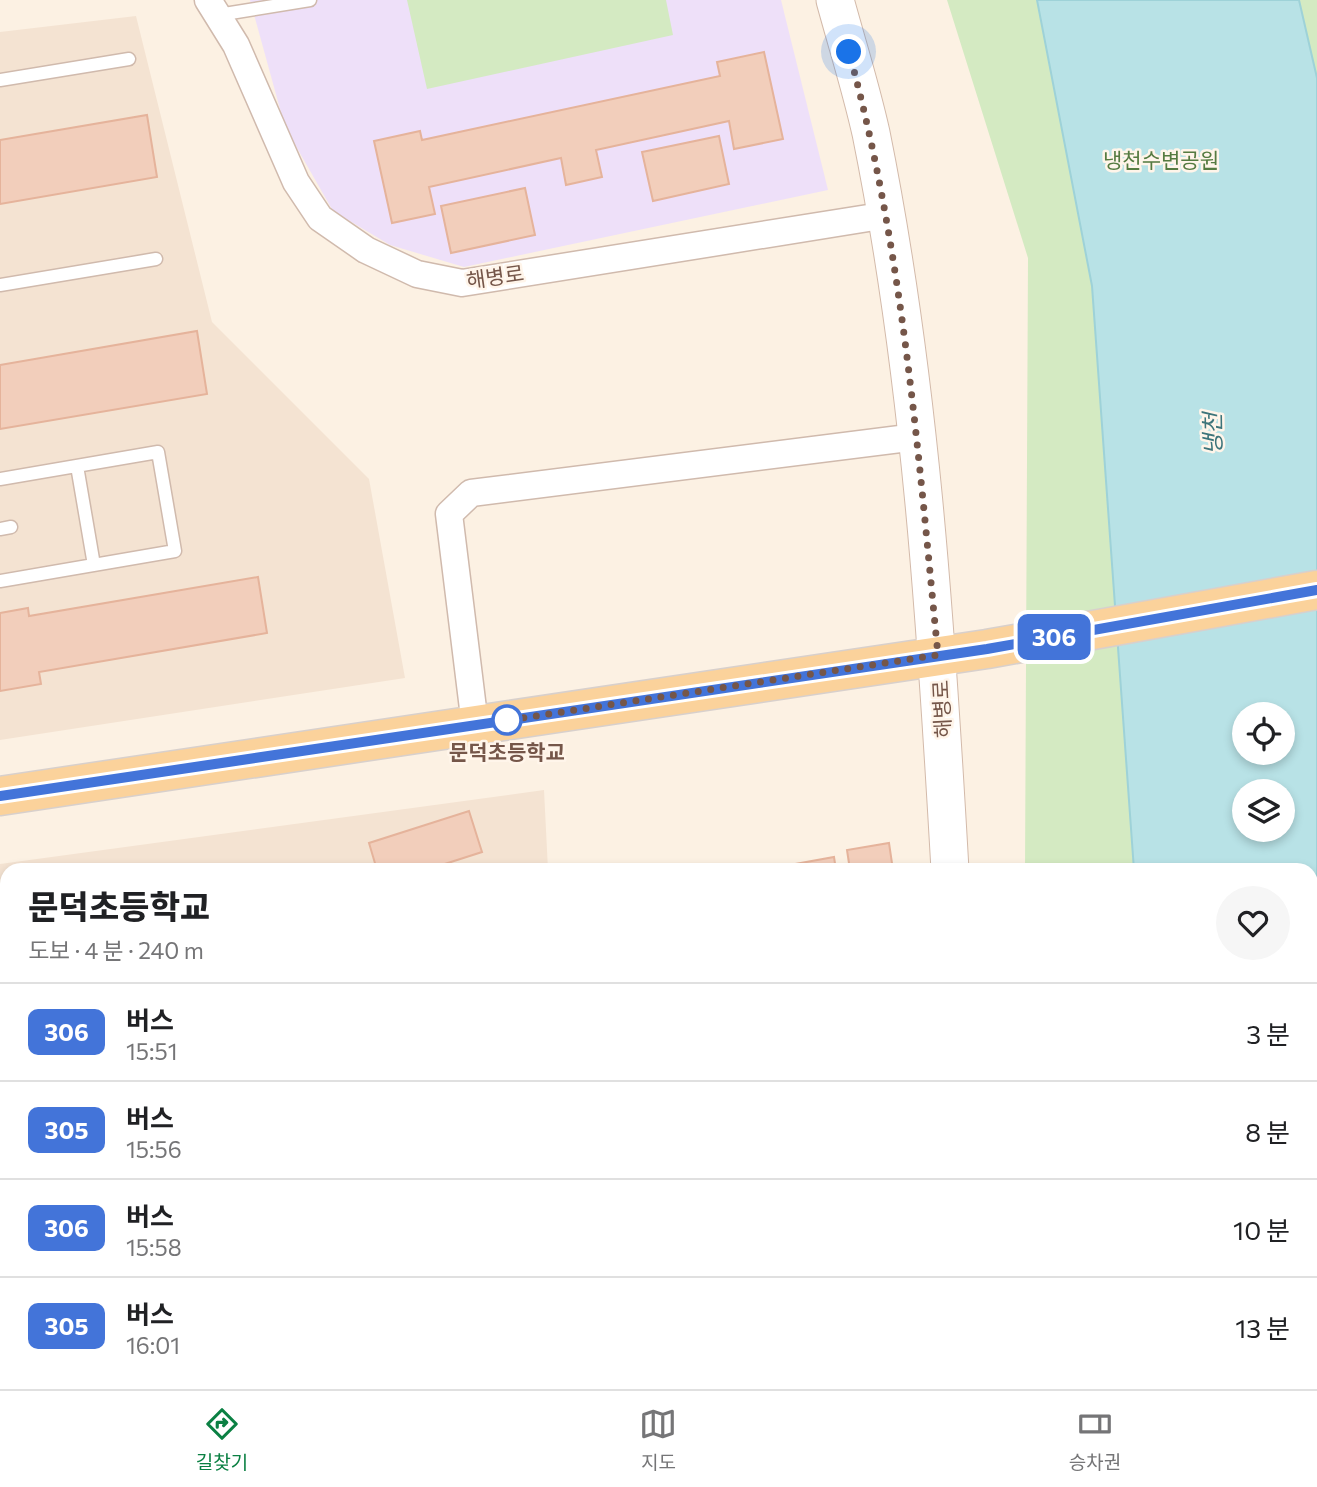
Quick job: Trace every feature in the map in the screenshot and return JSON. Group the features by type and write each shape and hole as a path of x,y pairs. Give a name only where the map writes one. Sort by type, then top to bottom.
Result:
{"main road":[{"path":"0,796 987,649 1317,590"}],"street":[{"name":"해병로","path":"835,0 870,129 887,215 910,372 938,655 950,863"},
{"name":"해병로","path":"213,8 236,45 296,182 320,218 366,250 417,274 462,283 887,215"},
{"path":"475,725 449,514 471,493 916,437"}],"lane":[{"path":"213,8 310,0"},
{"path":"0,80 129,59"},
{"path":"0,285 156,259"},
{"path":"0,479 158,452 175,551 0,581"},
{"path":"77,466 94,565"}],"shaded area":[{"path":"250,0 781,0 828,190 464,267 390,245 333,211 285,127"},
{"path":"136,16 212,322 369,479 405,678 0,740 0,32"},
{"path":"544,790 548,863 7,863"}],"green space":[{"path":"407,0 666,0 673,35 427,89"},
{"name":"냉천수변공원","path":"947,0 1317,0 1317,863 1025,863 1028,258"}],"water":[{"name":"냉천수변공원","path":"1037,0 1299,0 1317,78 1317,863 1133,863 1092,286"}],"building":[{"path":"764,52 783,139 734,149 729,121 596,150 602,177 566,185 561,158 429,187 435,214 392,223 374,141 420,131 422,140 720,76 717,62"},
{"path":"147,115 157,177 0,204 0,140"},
{"path":"719,136 729,184 653,201 642,152"},
{"path":"525,188 535,235 451,253 441,206"},
{"path":"197,331 207,394 0,429 0,365"},
{"path":"258,577 267,633 39,672 41,684 0,691 0,613 28,608 29,616"},
{"path":"469,811 482,852 448,863 375,863 369,843"},
{"path":"889,843 892,863 849,863 847,850"},
{"path":"834,857 835,863 801,863"}],"bus line":[{"name":"306","path":"0,796 987,649 1317,590"}],"place":[{"name":"문덕초등학교","path":"507,720"}],"route":[{"path":"507,720 503,721 938,655 910,372 887,215 870,129 849,52"}],"water label":[{"name":"냉천","path":"1212,434"}]}
